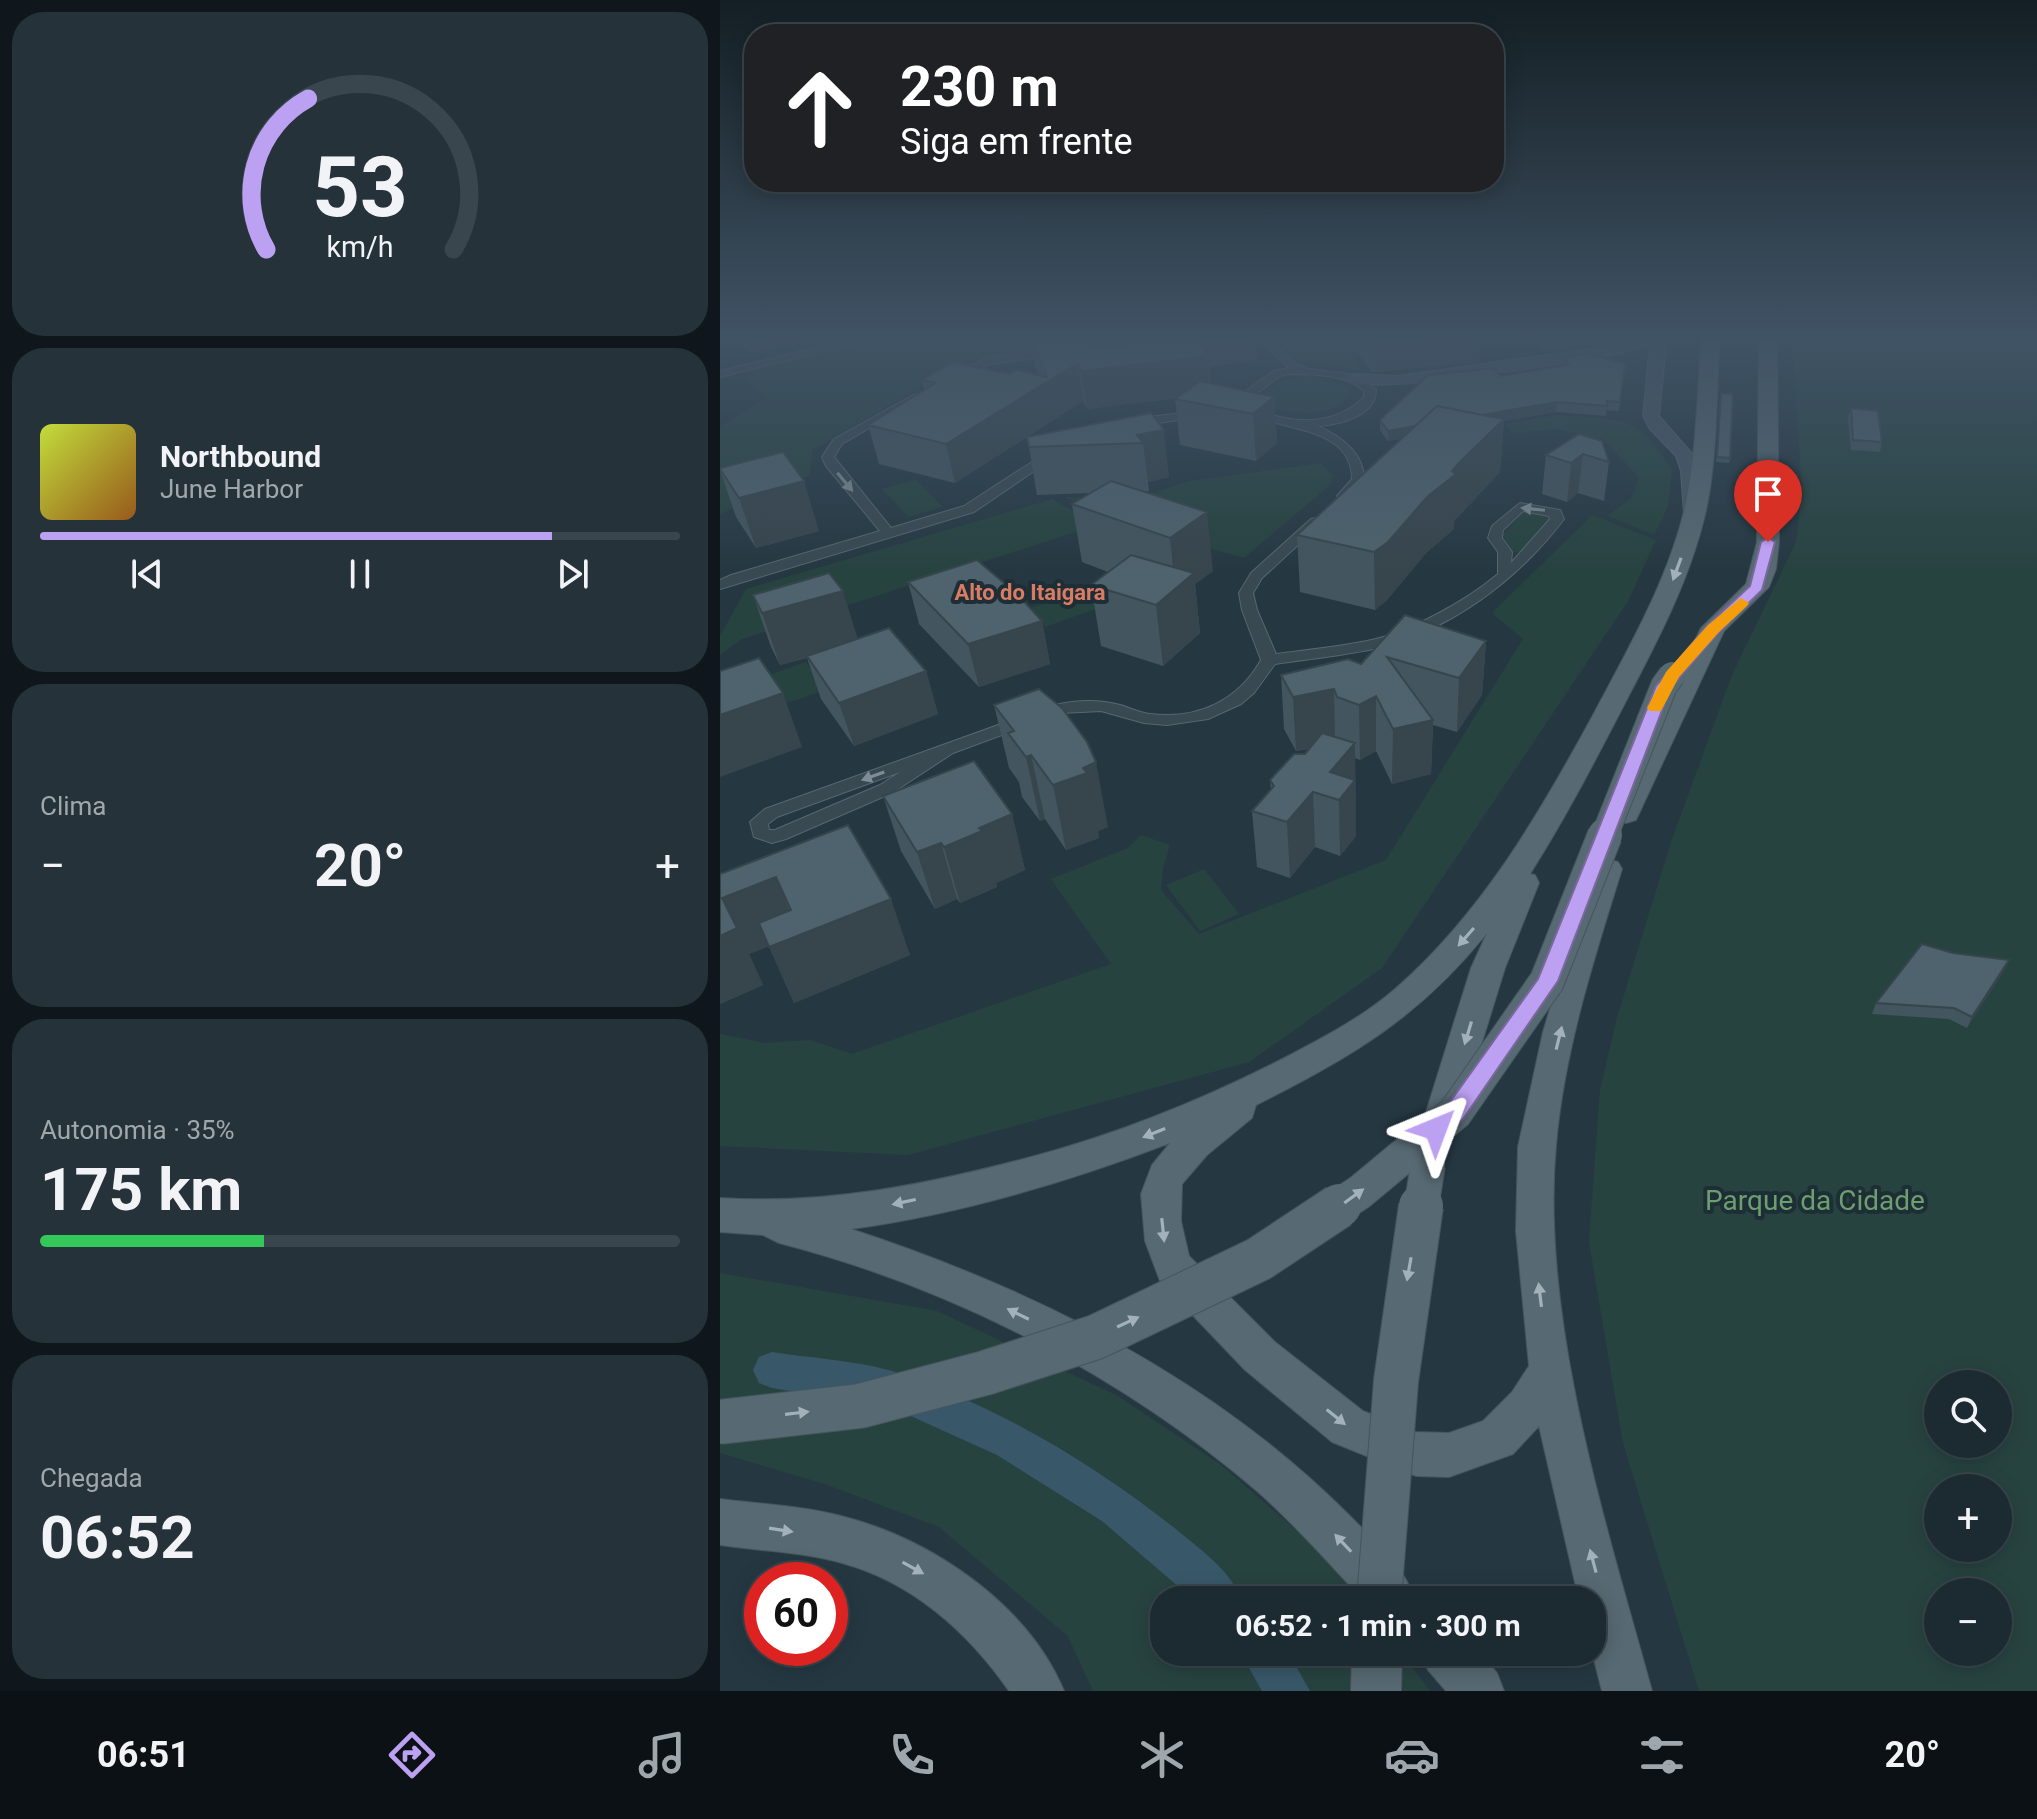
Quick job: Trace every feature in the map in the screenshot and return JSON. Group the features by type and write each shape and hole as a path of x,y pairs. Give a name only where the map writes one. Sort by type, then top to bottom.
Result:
{"main road":[{"path":"1380,1586 1391,1418 1403,1308 1428,1165 1488,968 1546,830 1658,615 1675,575 1693,516 1703,467 1706,414"},
{"path":"720,1422 860,1406 985,1373 1096,1337 1259,1259 1360,1192 1455,1113 1547,981 1664,686 1713,628 1757,587 1766,555 1769,414"},
{"path":"1627,1691 1568,1464 1549,1373 1537,1270 1536,1161 1545,1095 1576,969 1628,805 1713,628"},
{"path":"733,1217 886,1206 1050,1169 1127,1144 1265,1085 1344,1042 1406,998 1449,957 1493,906 1546,830"},
{"path":"1265,1085 1178,1160 1165,1176 1160,1190 1165,1249 1174,1268 1260,1356 1348,1427 1416,1454 1449,1455 1497,1438 1527,1407 1549,1373"},
{"path":"733,1217 812,1233 867,1250 1011,1310 1094,1352 1181,1404 1259,1464 1326,1526 1384,1586"},
{"path":"720,1522 841,1539 913,1565 972,1609 1013,1654 1039,1691"},
{"path":"1376,1691 1377,1666"},
{"path":"1458,1666 1479,1691"}],"street":[{"path":"886,414 838,442 828,457 888,533"},
{"path":"1116,425 1198,414"},
{"path":"1258,414 1297,422 1325,423 1350,415"},
{"path":"1651,414 1658,428 1681,449 1689,464 1693,516"},
{"path":"1343,446 1342,432 1350,415"},
{"path":"947,749 886,789 780,835 772,837 760,833 759,822 771,813 1039,714 1074,706 1105,706 1162,720 1210,714 1239,699 1260,678 1269,660 1268,650 1248,607 1246,593 1256,576 1358,480 1357,466 1343,446 1297,422"},
{"path":"720,585 969,509 1070,443"},
{"path":"1269,660 1371,645 1397,637 1483,593 1524,559 1557,519 1555,513 1520,507 1497,529 1495,538 1505,552 1504,573"}],"green space":[{"path":"740,414 874,414 812,450 810,475 720,514 720,427"},
{"name":"Parque da Cidade","path":"1797,414 2037,414 2037,1691 1699,1691 1623,1443 1589,1242 1600,1090 1617,1018 1671,842 1732,675 1796,542 1802,494"},
{"path":"1559,415 1625,422 1647,437 1659,450 1672,469 1668,507 1654,535 1607,516 1631,498 1639,478 1603,439 1556,429 1513,433 1505,424"},
{"path":"1321,463 1333,476 1329,486 1244,558 1104,519 1065,497 1143,496 1190,481"},
{"path":"916,480 943,507 908,517 882,489"},
{"path":"1052,499 1098,525 742,639 720,655 720,636 746,589"},
{"path":"1523,512 1551,517 1525,552 1512,552 1503,535"},
{"path":"1592,515 1656,540 1628,601 1382,968 1249,1062 908,1155 720,1146 720,1034 765,1043 810,1040 852,1054 1111,964 1051,879 1128,848 1141,835 1170,845 1161,890 1199,934 1386,860 1523,639 1492,613"},
{"path":"1091,587 1109,604 1045,627 1028,609"},
{"path":"806,662 825,690 787,703 769,675"},
{"path":"1204,869 1239,914 1200,931 1166,885"},
{"path":"720,1273 937,1311 1116,1395 1221,1465 1332,1561 1351,1586 1150,1586 1150,1666 1411,1666 1430,1691 1093,1691 1068,1636 939,1527 825,1484 720,1453"}],"building":[{"path":"886,414 995,414 946,444 868,425"},
{"path":"1146,414 1152,414 1164,430 1137,435 1143,443 1029,447 1027,437"},
{"path":"1386,414 1428,414 1415,426 1388,431 1380,420"},
{"path":"1428,414 1478,414 1504,419 1452,471 1456,474 1427,497 1388,542 1374,552 1297,535"},
{"path":"1720,414 1732,414 1730,458 1717,457"},
{"path":"1851,414 1878,414 1882,442 1853,440"},
{"path":"1579,434 1602,441 1609,462 1583,454 1571,463 1546,455"},
{"path":"783,452 804,481 739,498 720,469 720,468"},
{"path":"1111,481 1207,512 1170,538 1072,504"},
{"path":"1131,555 1194,573 1156,605 1091,585"},
{"path":"977,560 1018,595 1042,621 968,644 908,582"},
{"path":"829,573 843,591 762,613 753,595"},
{"path":"1405,615 1486,641 1459,678 1387,657 1433,720 1393,729 1376,696 1359,705 1337,697 1334,689 1293,697 1281,675 1348,659 1361,664"},
{"path":"889,628 926,671 839,703 807,656"},
{"path":"759,658 783,693 720,715 720,671"},
{"path":"1039,689 1062,708 1087,742 1096,762 1083,768 1087,773 1053,785 1031,755 1026,757 1008,733 1014,731 994,705"},
{"path":"1322,733 1355,743 1330,772 1355,780 1339,800 1313,792 1287,822 1252,811 1274,786 1270,780 1294,754 1305,754"},
{"path":"974,761 1012,814 944,847 941,843 917,852 883,796"},
{"path":"848,825 891,899 769,947 759,923 791,910 776,877 722,898 737,928 720,936 720,874"},
{"path":"1922,944 1953,953 2009,960 1972,1017 1954,1008 1876,1003"}],"waterway":[{"path":"772,1370 895,1390 1011,1441 1116,1507 1210,1586"},
{"path":"1271,1666 1288,1691"}],"slow traffic":[{"path":"1655,708 1672,675 1713,628 1741,603"}],"district":[{"name":"Alto do Itaigara","path":"1030,592"}],"route":[{"path":"1436,1129 1455,1113 1547,981 1664,686 1713,628 1757,587 1764,569 1768,542"}]}
